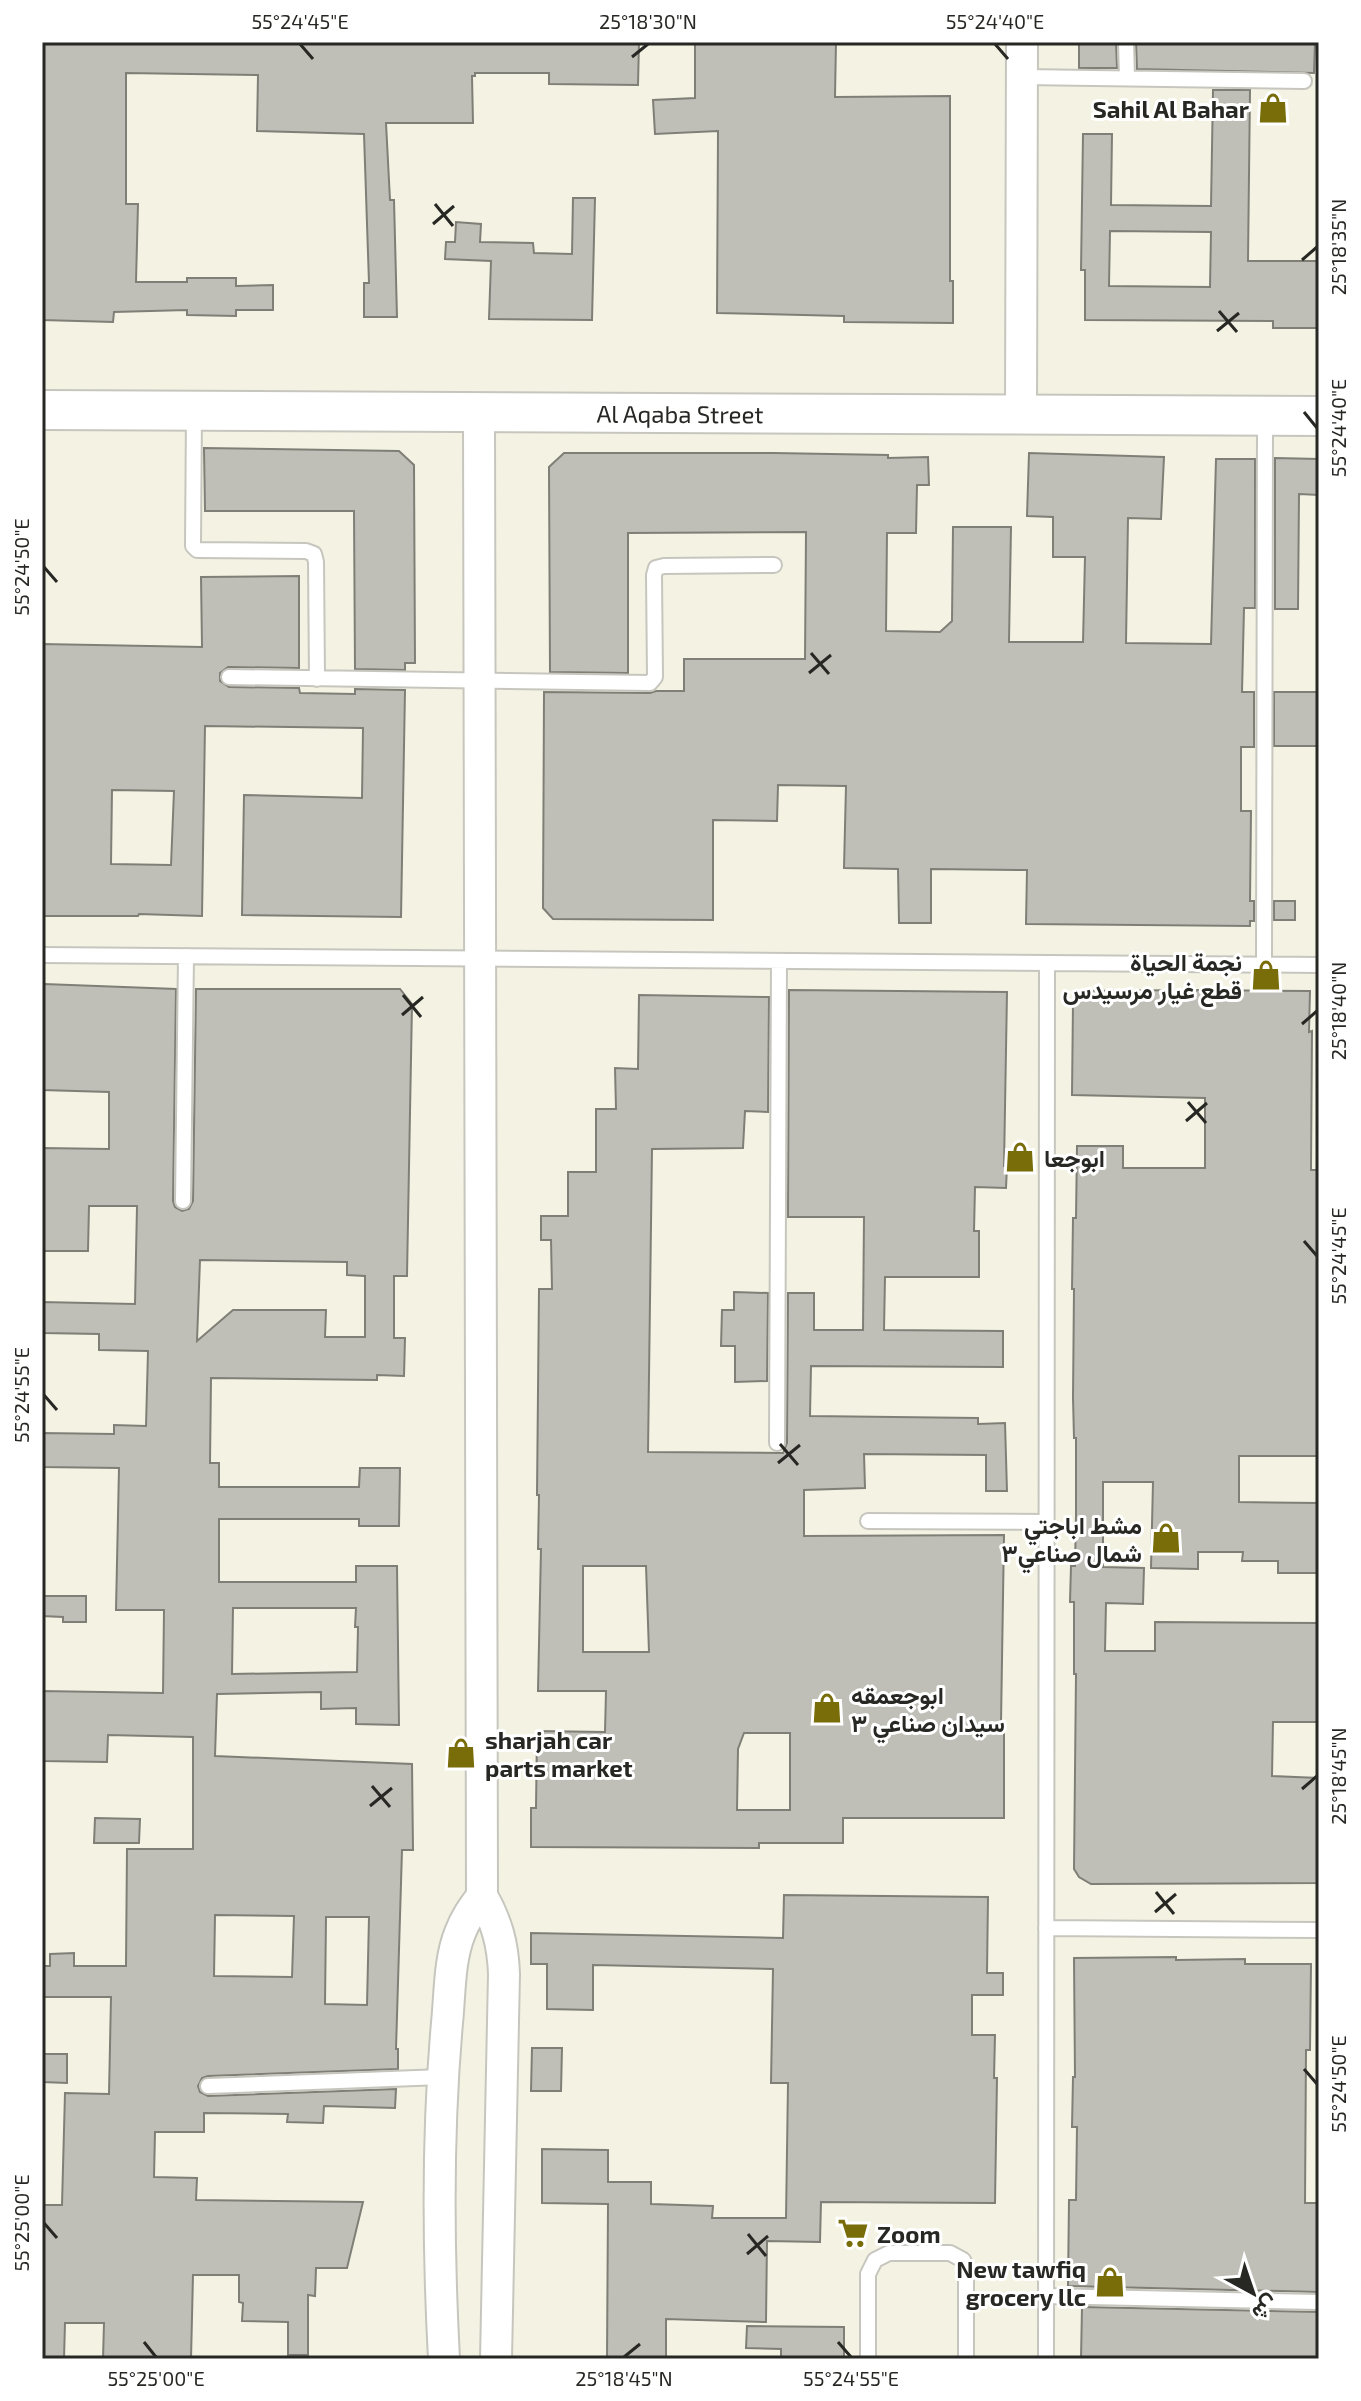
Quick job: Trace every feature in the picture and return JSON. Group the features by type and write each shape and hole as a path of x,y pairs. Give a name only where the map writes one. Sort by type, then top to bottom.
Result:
{"street":[{"path":"1021,415 1022,42"},
{"name":"Al Aqaba Street","path":"42,410 1319,416"},
{"path":"479,412 482,1896 500,1933 504,1954 496,2359"},
{"path":"444,2359 438,2176 442,2077 454,1955 459,1934 482,1896"}],"lane":[{"path":"1126,42 1127,78"},
{"path":"1022,77 1304,81"},
{"path":"194,410 193,546 197,550 306,551 314,554 317,679"},
{"path":"1264,965 1265,415"},
{"path":"229,677 650,683 655,677 656,568 774,565"},
{"path":"42,955 1319,965"},
{"path":"183,1201 186,956"},
{"path":"777,1443 779,961"},
{"path":"1046,2359 1047,963"},
{"path":"868,1521 1046,1522"},
{"path":"1046,1928 1319,1930"},
{"path":"208,2086 442,2077"},
{"path":"868,2359 868,2274 875,2260 889,2253 950,2253 963,2260 966,2266 966,2359"},
{"path":"1046,2296 1319,2302"}],"shaded area":[{"path":"42,42 1319,42 1319,2359 42,2359"}],"building":[{"path":"42,42 639,42 638,85 549,84 549,73 475,73 472,76 473,123 386,123 390,200 394,200 397,317 364,317 364,283 369,283 364,134 257,131 258,75 126,73 126,204 138,204 136,282 236,278 236,286 273,285 273,310 236,310 236,316 187,315 187,310 114,312 113,322 42,320"},
{"path":"695,42 836,42 835,97 950,96 950,281 953,281 953,323 844,322 844,316 717,313 718,131 655,134 653,100 695,98"},
{"path":"1079,42 1116,42 1117,68 1079,68"},
{"path":"1136,42 1315,42 1314,73 1137,69"},
{"path":"1213,90 1250,90 1248,261 1319,261 1319,328 1273,328 1273,321 1085,320 1085,270 1081,270 1083,134 1112,134 1111,205 1211,206","holes":["1110,231 1211,232 1210,287 1109,286"]},
{"path":"573,198 595,198 592,320 489,319 491,261 445,259 446,242 455,242 456,222 481,224 480,242 533,243 534,253 572,254"},
{"path":"204,448 399,451 414,465 415,663 405,663 405,670 355,669 354,511 205,511"},
{"path":"564,453 928,457 929,485 917,485 916,533 887,533 886,631 940,632 952,621 953,527 1011,527 1009,642 1083,642 1085,557 1053,557 1053,517 1027,516 1029,453 1164,457 1161,519 1128,518 1126,643 1211,644 1216,459 1255,459 1255,608 1244,608 1242,692 1254,692 1254,747 1241,747 1241,811 1251,811 1250,901 1254,901 1254,921 1250,921 1250,926 1026,924 1027,870 931,869 931,923 899,923 898,869 844,868 846,786 778,785 777,821 713,820 713,920 553,919 543,908 544,692 684,691 684,659 805,659 806,532 628,533 628,673 550,672 549,467"},
{"path":"1275,458 1319,459 1319,495 1299,494 1298,609 1275,609"},
{"path":"299,576 299,668 228,667 220,673 220,681 229,687 299,688 300,693 355,694 355,689 405,690 401,917 242,915 244,795 362,798 363,728 205,726 202,916 42,916 42,644 202,647 201,577","holes":["112,790 174,791 171,865 111,864"]},
{"path":"1274,692 1319,692 1319,746 1274,746"},
{"path":"1274,901 1295,901 1295,920 1274,920"},
{"path":"44,984 176,989 173,1201 175,1207 182,1211 189,1209 193,1201 196,989 400,989 412,1004 407,1276 394,1276 394,1338 405,1338 404,1376 377,1375 377,1380 211,1378 210,1463 219,1463 219,1487 359,1487 360,1468 400,1468 399,1526 359,1526 359,1519 219,1519 219,1582 356,1582 356,1566 397,1566 399,1725 356,1724 356,1708 321,1709 321,1692 217,1694 215,1756 412,1764 413,1850 402,1850 398,2069 208,2076 202,2078 198,2086 200,2092 208,2096 396,2089 395,2108 324,2106 323,2123 287,2122 288,2114 204,2113 204,2132 155,2132 154,2177 197,2178 196,2200 363,2202 347,2268 316,2268 315,2296 308,2295 308,2355 288,2355 288,2322 242,2321 239,2275 193,2275 191,2359 103,2359 104,2323 65,2323 64,2359 42,2359 42,2205 62,2205 65,2093 109,2094 111,1997 42,1997 42,1966 50,1966 50,1954 74,1953 74,1966 126,1966 127,1849 193,1849 193,1737 108,1735 107,1762 42,1761 42,1691 163,1693 164,1610 116,1610 119,1468 42,1467 42,1433 114,1434 114,1425 146,1426 148,1351 99,1350 99,1334 42,1333 42,1302 135,1304 137,1206 89,1206 88,1251 42,1251 43,1148 109,1149 109,1092 42,1090","holes":["200,1260 347,1262 347,1275 365,1276 365,1337 325,1337 326,1310 233,1310 197,1341","233,1608 356,1608 357,1672 232,1674","215,1915 294,1916 292,1977 214,1976","326,1917 369,1917 367,2005 325,2004"]},
{"path":"789,990 1007,992 1006,1188 975,1187 974,1231 979,1231 979,1277 885,1277 884,1330 1003,1331 1003,1367 811,1366 810,1416 978,1418 978,1424 1005,1423 1007,1491 986,1491 986,1455 864,1454 865,1488 804,1490 804,1536 1004,1535 1001,1723 1004,1723 1004,1818 843,1818 843,1843 759,1843 759,1848 531,1847 531,1808 536,1808 537,1731 605,1732 606,1691 538,1691 541,1549 538,1549 537,1495 539,1289 552,1289 551,1240 541,1240 541,1216 568,1216 568,1172 596,1172 596,1109 616,1109 615,1068 638,1069 639,995 769,997 768,1112 745,1111 743,1148 652,1149 648,1452 783,1453 787,1443 788,1293 814,1293 814,1330 863,1330 864,1217 788,1217","holes":["583,1566 646,1566 649,1652 583,1652","744,1733 790,1733 790,1810 737,1810 738,1749"]},
{"path":"1077,991 1310,991 1311,1170 1319,1170 1319,1456 1239,1456 1239,1502 1319,1503 1319,1573 1278,1573 1278,1561 1242,1561 1243,1552 1198,1552 1198,1569 1151,1568 1153,1482 1103,1482 1103,1567 1144,1568 1143,1604 1106,1603 1105,1651 1155,1651 1155,1622 1319,1623 1319,1722 1273,1722 1272,1776 1319,1778 1319,1883 1091,1884 1079,1877 1074,1869 1076,1674 1074,1602 1070,1602 1071,1566 1075,1566 1076,1515 1072,1289 1077,1146 1123,1146 1123,1168 1205,1168 1205,1098 1072,1095 1073,1002"},
{"path":"734,1292 768,1293 767,1381 735,1382 735,1346 721,1346 722,1310 734,1310"},
{"path":"42,1596 86,1596 86,1622 63,1622 63,1617 42,1616"},
{"path":"95,1818 140,1819 139,1843 94,1843"},
{"path":"784,1895 988,1897 987,1973 1003,1973 1003,1995 972,1995 972,2035 995,2035 995,2203 821,2202 820,2242 767,2241 766,2322 666,2319 666,2359 607,2359 608,2204 542,2203 542,2149 608,2150 608,2182 651,2182 651,2204 713,2206 712,2218 786,2218 788,2083 771,2083 773,1969 593,1965 593,2010 547,2009 547,1964 531,1964 531,1933 783,1938"},
{"path":"1176,1957 1176,1960 1245,1959 1245,1964 1311,1964 1310,2050 1306,2050 1305,2203 1319,2203 1319,2292 1068,2286 1069,2200 1076,2200 1077,2127 1072,2127 1075,2077 1074,1958"},
{"path":"532,2048 562,2048 561,2091 531,2091"},
{"path":"42,2054 67,2054 67,2083 42,2082"},
{"path":"1082,2307 1319,2312 1319,2359 1081,2359"},
{"path":"747,2326 844,2327 844,2359 781,2359 781,2349 746,2348"}],"place":[{"name":"Sahil Al Bahar","path":"1273,108"},
{"name":"نجمة الحياة قطع غيار مرسيدس","path":"1266,975"},
{"name":"ابوجعا","path":"1020,1157"},
{"name":"مشط اباجتي شمال صناعي٣","path":"1166,1538"},
{"name":"ابوجعمقه سيدان صناعي ٣","path":"827,1708"},
{"name":"sharjah car parts market","path":"461,1753"},
{"name":"Zoom","path":"853,2233"},
{"name":"New tawfiq grocery llc","path":"1110,2282"}]}
